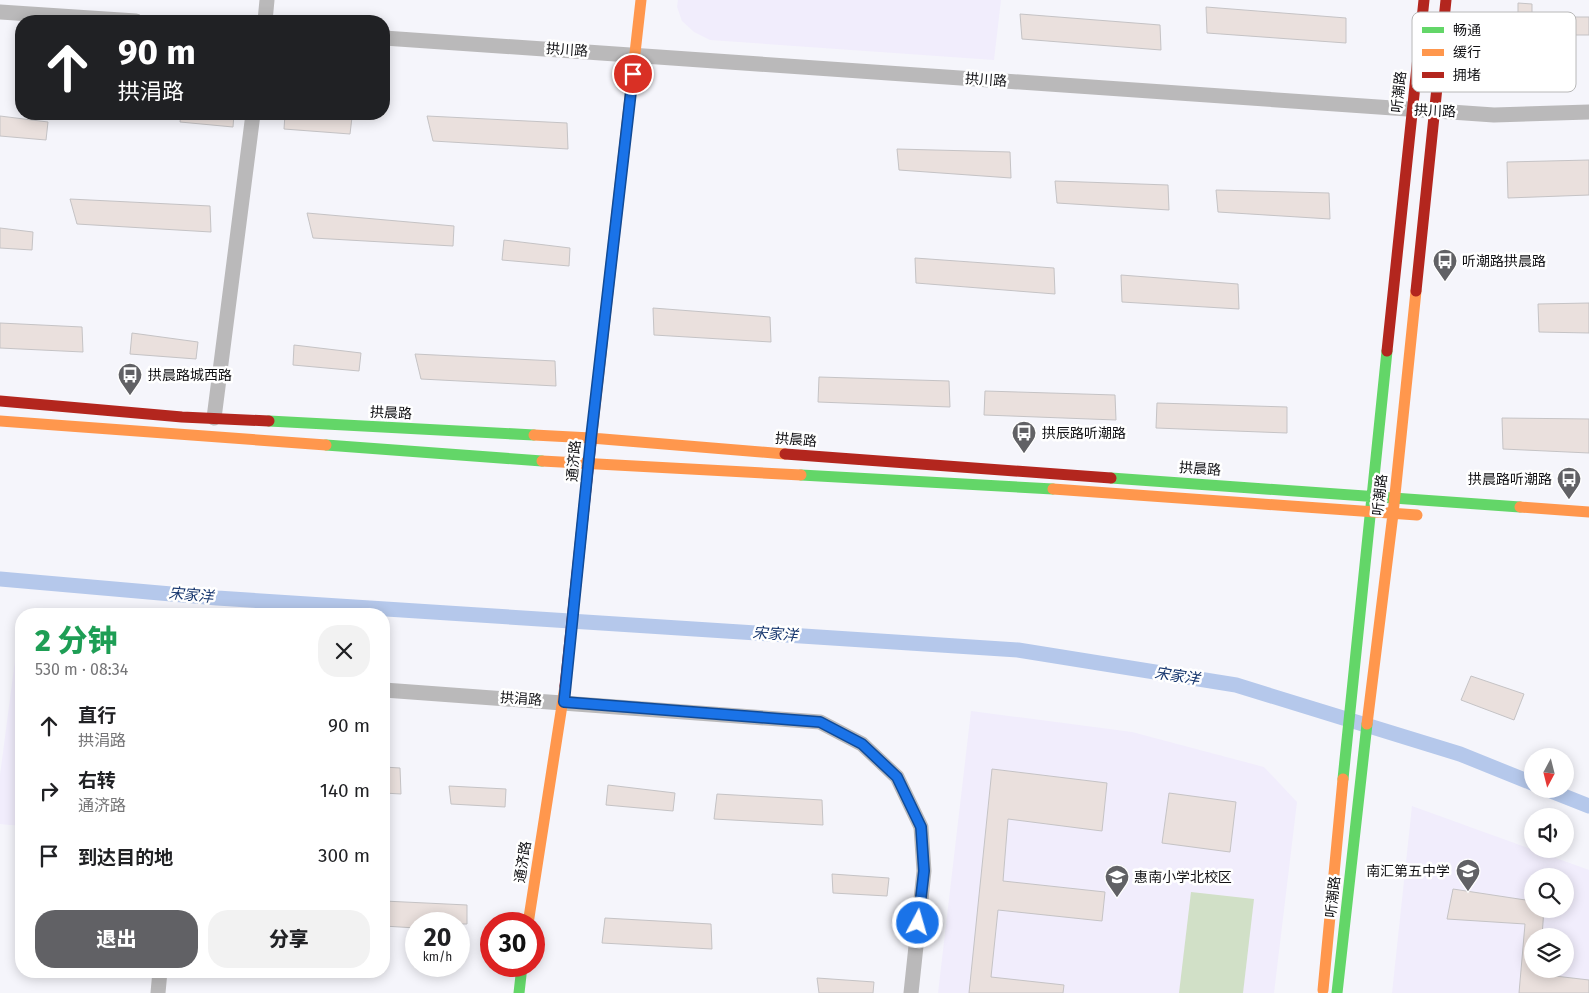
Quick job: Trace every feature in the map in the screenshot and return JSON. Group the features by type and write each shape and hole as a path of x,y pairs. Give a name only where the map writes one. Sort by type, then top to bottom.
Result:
{"main road":[{"name":"通济路","path":"530,912 564,702 566,669 590,464 591,438 641,0"},
{"name":"听潮路","path":"1323,993 1354,666 1414,92"},
{"name":"听潮路","path":"1337,993 1373,672 1395,499 1435,92"},
{"name":"拱晨路","path":"0,401 214,418 591,438 856,460 1589,512"},
{"path":"0,421 590,464 979,484 1431,516"},
{"path":"519,993 521,977"}],"street":[{"path":"266,15 267,0"},
{"path":"0,12 45,15"},
{"name":"拱川路","path":"390,38 1412,110 1494,115 1589,112"},
{"path":"214,418 252,120"},
{"name":"拱涓路","path":"390,690 820,722 862,744 897,777 921,827 924,871 911,993"},
{"path":"158,993 159,978"}],"shaded area":[{"path":"678,0 1001,0 994,60 710,40 694,32 682,21 677,7"},
{"path":"15,660 15,825 0,824 0,775"},
{"name":"惠南小学北校区","path":"971,711 1132,732 1264,767 1297,802 1274,993 938,993"},
{"name":"南汇第五中学","path":"1412,806 1524,846 1524,858 1556,858 1589,870 1589,993 1392,993"}],"green space":[{"path":"1191,892 1254,899 1243,993 1179,993"}],"building":[{"path":"1518,3 1532,4 1532,12 1518,12"},
{"path":"1206,7 1346,18 1346,43 1207,33"},
{"path":"1020,14 1160,25 1161,50 1022,39"},
{"path":"1576,17 1589,17 1589,35 1576,35"},
{"path":"0,116 15,118 15,120 48,122 46,140 0,136"},
{"path":"427,116 567,123 568,149 433,141"},
{"path":"180,120 234,120 233,127 180,122"},
{"path":"285,120 352,120 350,134 284,129"},
{"path":"897,149 1010,152 1011,178 899,170"},
{"path":"1589,160 1589,195 1508,198 1507,162"},
{"path":"1055,181 1168,185 1169,210 1057,203"},
{"path":"1216,190 1329,193 1330,219 1218,212"},
{"path":"70,199 210,206 211,232 77,224"},
{"path":"307,213 454,226 453,246 313,238"},
{"path":"0,228 33,232 32,250 0,248"},
{"path":"504,240 570,248 569,266 502,260"},
{"path":"915,258 1054,268 1055,294 916,283"},
{"path":"1121,275 1238,284 1239,309 1122,302"},
{"path":"1589,303 1589,333 1539,332 1538,304"},
{"path":"653,308 770,317 771,342 654,335"},
{"path":"0,323 82,327 83,352 0,348"},
{"path":"132,333 198,342 196,359 130,354"},
{"path":"294,345 361,353 359,371 293,365"},
{"path":"415,354 555,361 556,386 421,379"},
{"path":"819,377 949,381 950,407 818,402"},
{"path":"985,391 1115,395 1116,420 984,415"},
{"path":"1157,403 1287,407 1287,433 1156,428"},
{"path":"1502,418 1589,419 1589,453 1503,449"},
{"path":"1471,676 1524,694 1514,720 1461,700"},
{"path":"390,767 400,768 401,794 390,793"},
{"path":"992,769 1107,783 1102,831 1008,819 1003,881 1105,892 1102,921 998,910 991,977 1064,985 1063,993 969,993"},
{"path":"608,785 675,793 673,811 606,805"},
{"path":"449,786 506,789 505,807 451,804"},
{"path":"1169,793 1236,802 1230,852 1162,843"},
{"path":"717,794 822,800 823,825 714,819"},
{"path":"832,874 889,878 887,896 833,893"},
{"path":"1453,889 1524,900 1524,918 1543,918 1543,928 1525,928 1525,924 1447,919"},
{"path":"390,901 467,905 467,912 405,912 405,927 390,926"},
{"path":"605,918 711,924 712,949 602,943"},
{"path":"1524,936 1524,978 1589,980 1589,993 1519,993"},
{"path":"817,978 874,982 873,993 819,993"}],"waterway":[{"name":"宋家洋","path":"0,579 217,598 371,608"},
{"name":"宋家洋","path":"390,609 1018,650 1236,685 1460,754 1524,780"},
{"name":"宋家洋","path":"1569,798 1589,806"}],"traffic: fast":[{"path":"1343,779 1387,351"},
{"path":"269,421 534,435"},
{"path":"326,445 542,461"},
{"path":"801,475 1053,489"},
{"path":"1111,478 1520,507"},
{"path":"1337,993 1367,724"},
{"path":"519,993 521,977"}],"traffic: slow":[{"path":"591,442 641,0"},
{"path":"1367,724 1393,514 1416,291"},
{"path":"0,421 326,445"},
{"path":"534,435 785,454"},
{"path":"542,461 801,475"},
{"path":"1053,489 1417,515"},
{"path":"1520,507 1589,512"},
{"path":"530,912 565,686"},
{"path":"1323,990 1343,779"}],"traffic: jam":[{"path":"1423,12 1424,0"},
{"path":"1445,12 1446,0"},
{"path":"1387,351 1414,92"},
{"path":"1416,291 1437,92"},
{"path":"0,401 182,417 269,421"},
{"path":"565,686 591,442"},
{"path":"785,454 1111,478"}],"place":[{"name":"听潮路拱晨路","path":"1445,282"},
{"name":"拱晨路城西路","path":"130,396"},
{"name":"拱辰路听潮路","path":"1024,454"},
{"name":"拱晨路听潮路","path":"1569,500"},
{"name":"南汇第五中学","path":"1468,892"},
{"name":"惠南小学北校区","path":"1117,898"}],"route":[{"path":"633,74 591,438 590,464 566,669 564,702 820,722 862,744 897,777 921,827 924,871 918,923"}]}
